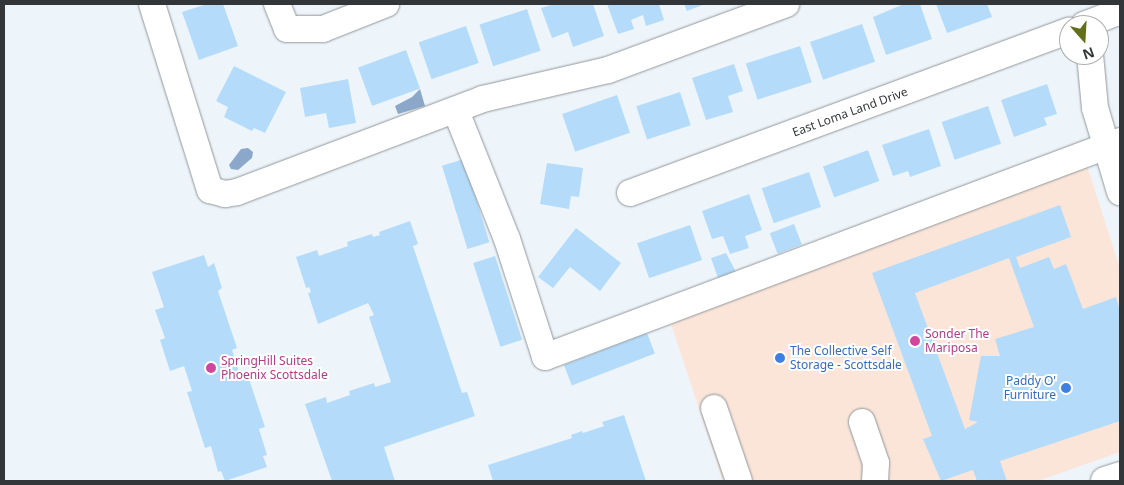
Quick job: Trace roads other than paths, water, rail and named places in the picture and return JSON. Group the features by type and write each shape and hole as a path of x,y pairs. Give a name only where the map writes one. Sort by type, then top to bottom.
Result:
{"main road":[{"path":"1105,481 1120,476"}],"street":[{"path":"152,4 210,190 225,194 237,192 456,111 483,99 608,70 786,4"},
{"path":"277,4 287,30 323,29 386,4"},
{"name":"East Loma Land Drive","path":"1107,15 1120,11"},
{"name":"East Loma Land Drive","path":"630,193 1059,31"},
{"path":"1091,65 1095,108 1113,144 1118,179"},
{"path":"456,111 507,239 545,357 1113,144"},
{"path":"714,408 739,481"},
{"path":"862,422 876,463 875,481"}],"water":[{"path":"420,89 425,106 398,114 395,106 412,97"},
{"path":"248,148 253,152 252,158 238,170 231,169 229,165 241,149"}],"place":[{"name":"Sonder The Mariposa","path":"915,341"},
{"name":"The Collective Self Storage - Scottsdale","path":"780,358"},
{"name":"SpringHill Suites Phoenix Scottsdale","path":"211,368"},
{"name":"Paddy O' Furniture","path":"1066,388"}]}
